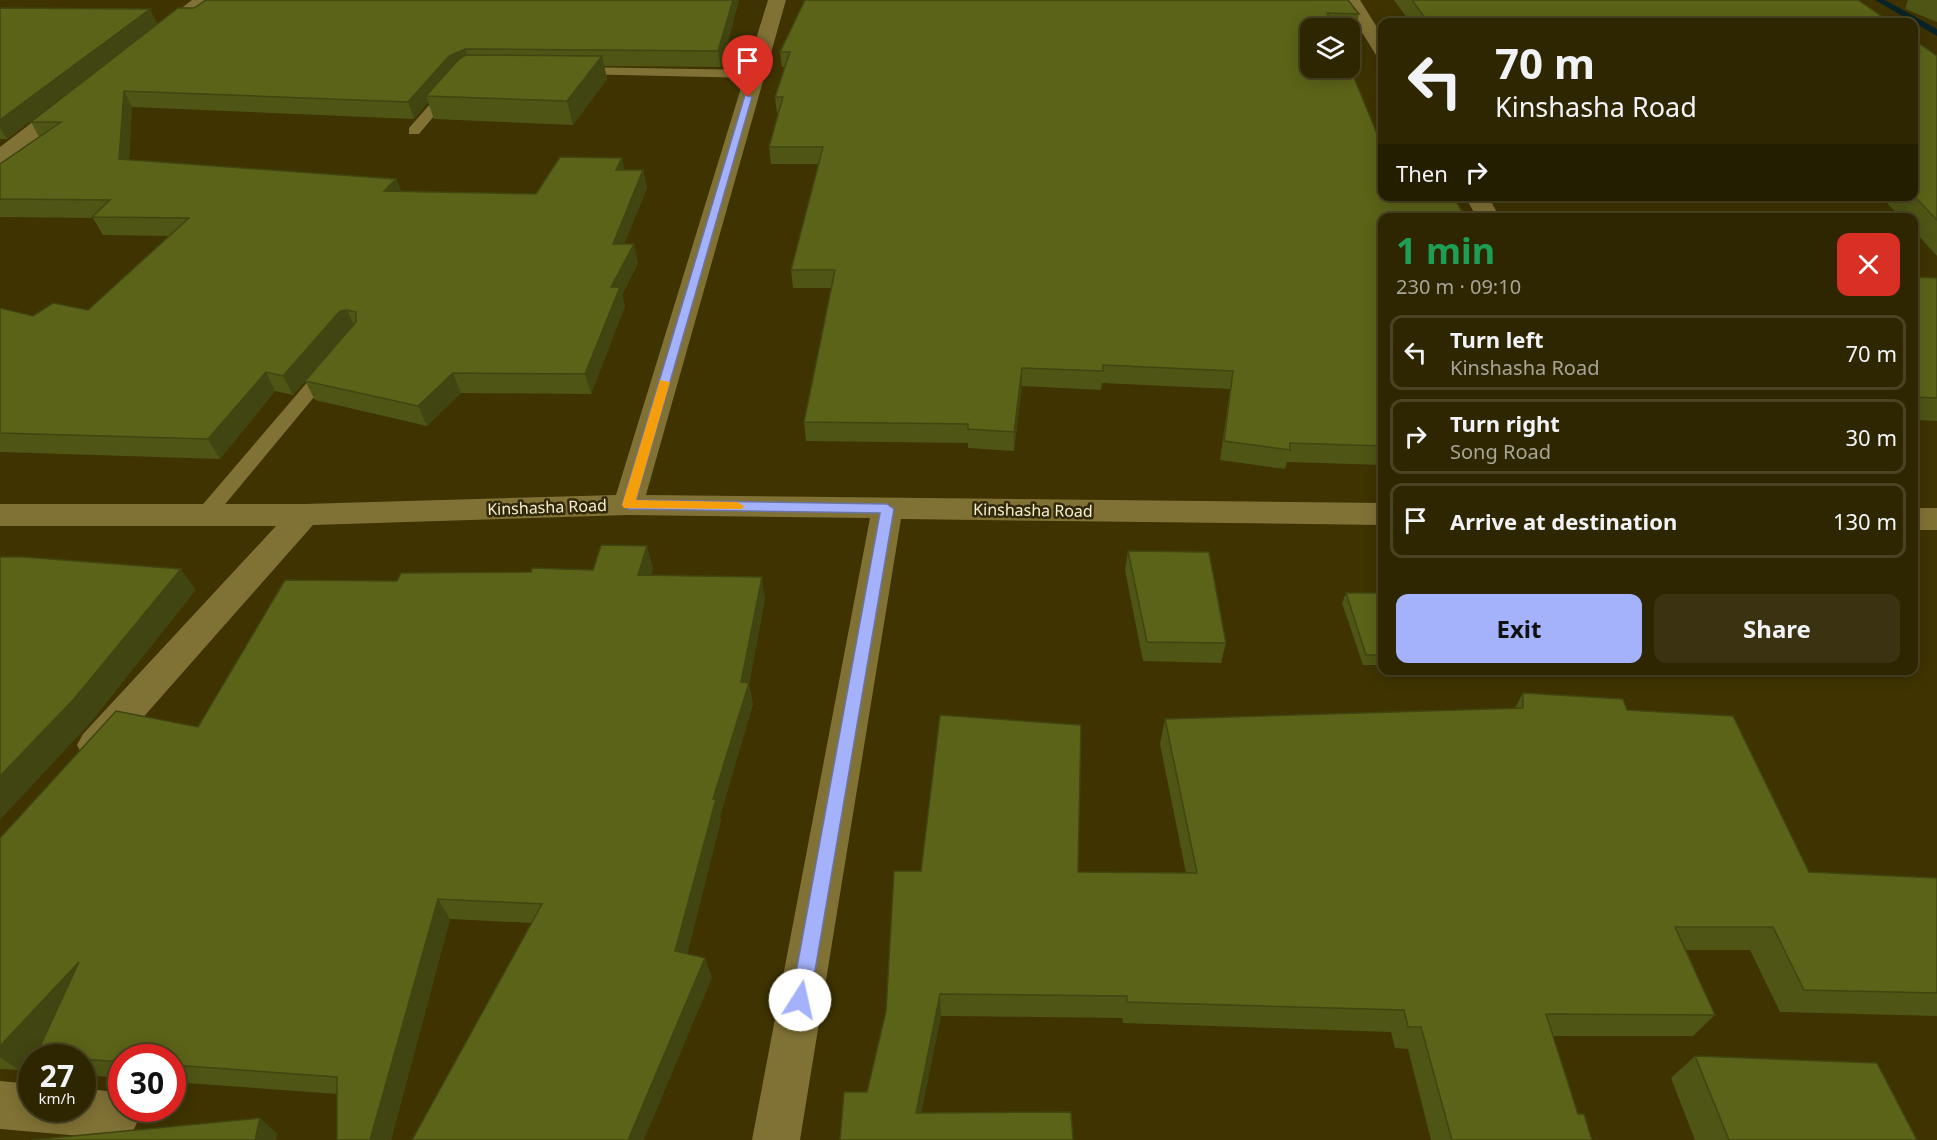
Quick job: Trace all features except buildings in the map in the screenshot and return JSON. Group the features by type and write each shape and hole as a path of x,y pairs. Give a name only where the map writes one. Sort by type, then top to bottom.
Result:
{"street":[{"path":"138,50 203,0"},
{"path":"628,505 777,0"},
{"path":"1351,0 1378,43"},
{"path":"0,157 83,93"},
{"name":"Kinshasha Road","path":"0,515 304,515 628,505 1378,514"},
{"path":"776,1140 887,509"},
{"path":"72,771 304,515"},
{"path":"1918,519 1937,519"},
{"path":"0,1105 18,1107"}],"lane":[{"path":"566,71 755,74"},
{"path":"414,131 460,77"},
{"path":"205,515 340,354"}],"waterway":[{"path":"1879,0 1911,18"},
{"path":"1918,22 1937,33"}],"slow traffic":[{"path":"664,382 628,505 737,506"}],"route":[{"path":"748,97 628,505 887,509 800,1000"}]}
